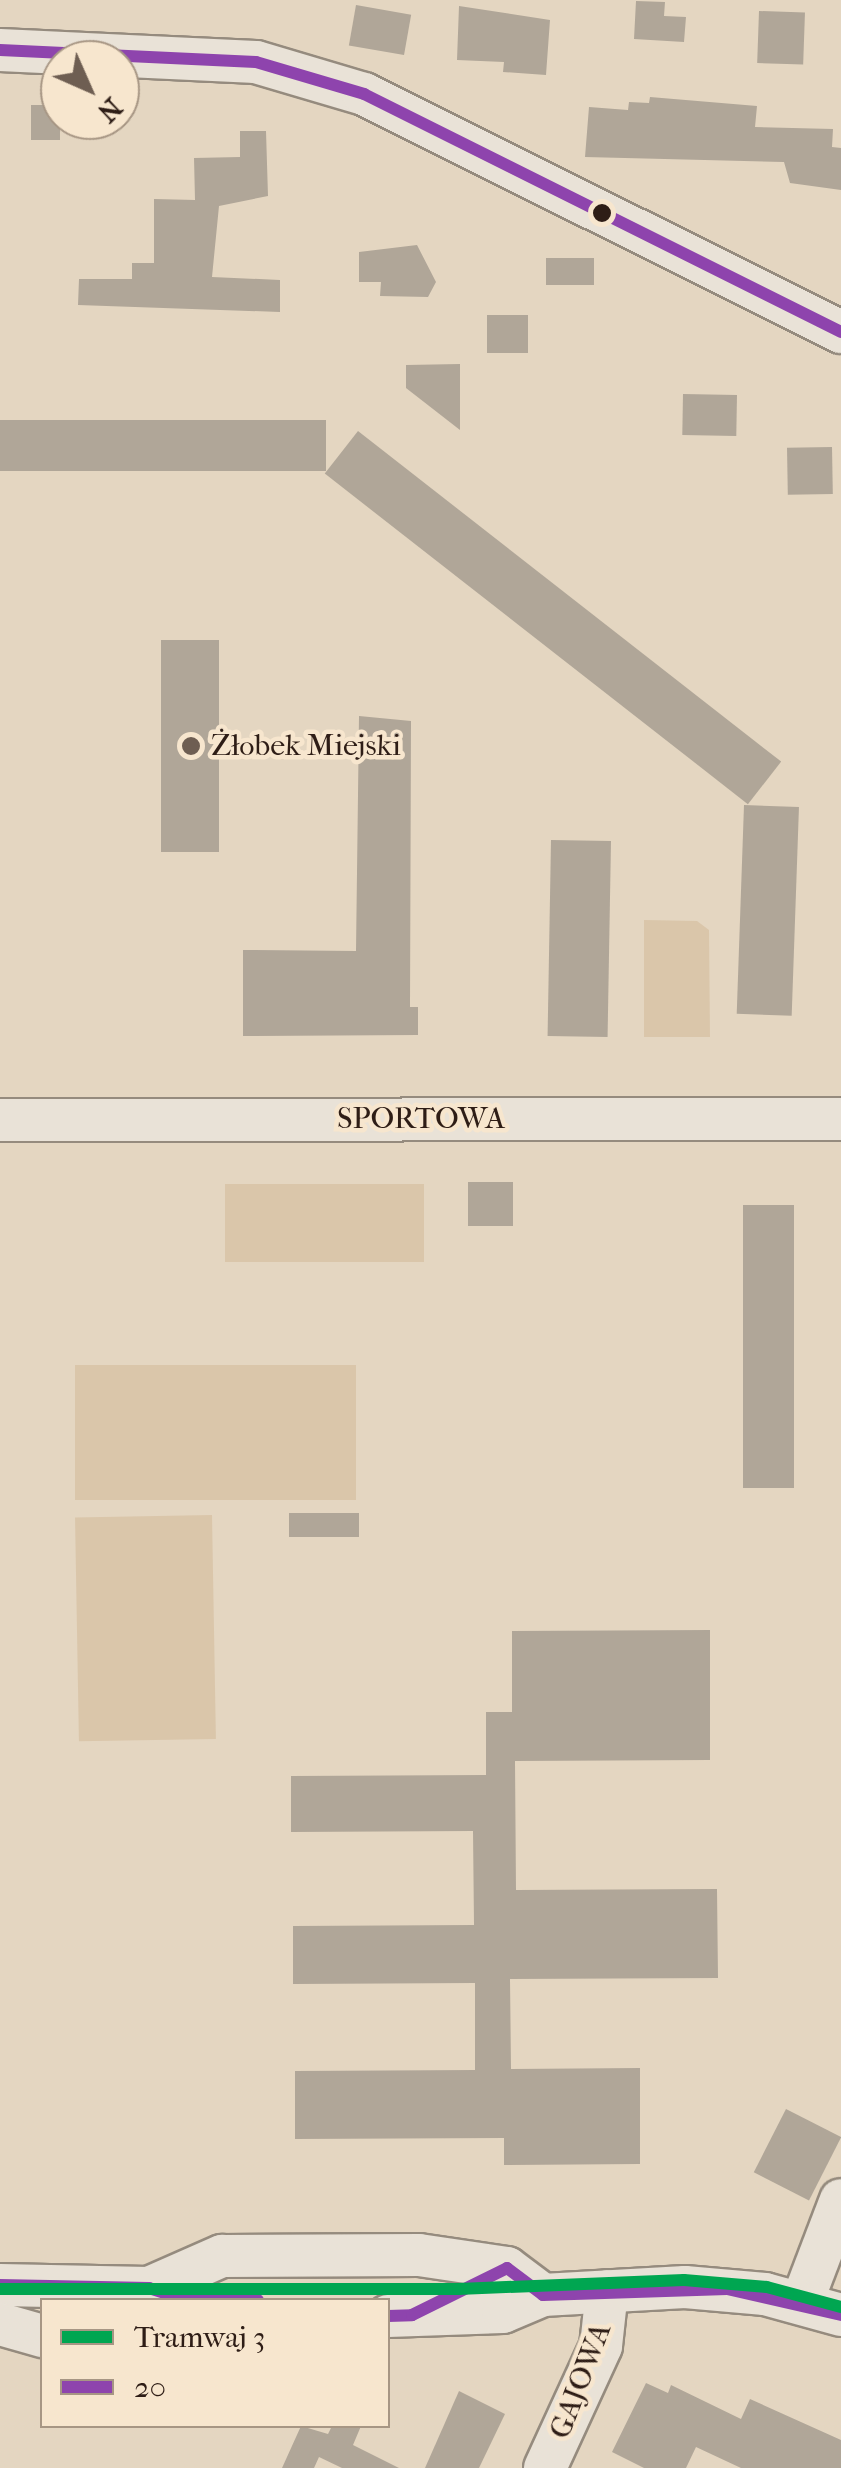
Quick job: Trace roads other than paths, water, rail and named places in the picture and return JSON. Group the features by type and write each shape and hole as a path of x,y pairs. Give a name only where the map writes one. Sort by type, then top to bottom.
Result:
{"street":[{"path":"0,50 256,62 364,94 841,332"},
{"name":"SPORTOWA","path":"0,1120 841,1119"},
{"path":"400,2316 503,2312 543,2295 727,2289 821,2308 841,2200"},
{"path":"0,2285 149,2288 222,2256 419,2254 507,2268 543,2295"},
{"name":"GAJOWA","path":"545,2468 601,2346 607,2292"},
{"path":"0,2324 40,2335"}],"tram line":[{"name":"3","path":"0,2289 458,2289 684,2280 767,2287 841,2307"}],"place":[{"name":"Żłobek Miejski","path":"191,746"}]}
